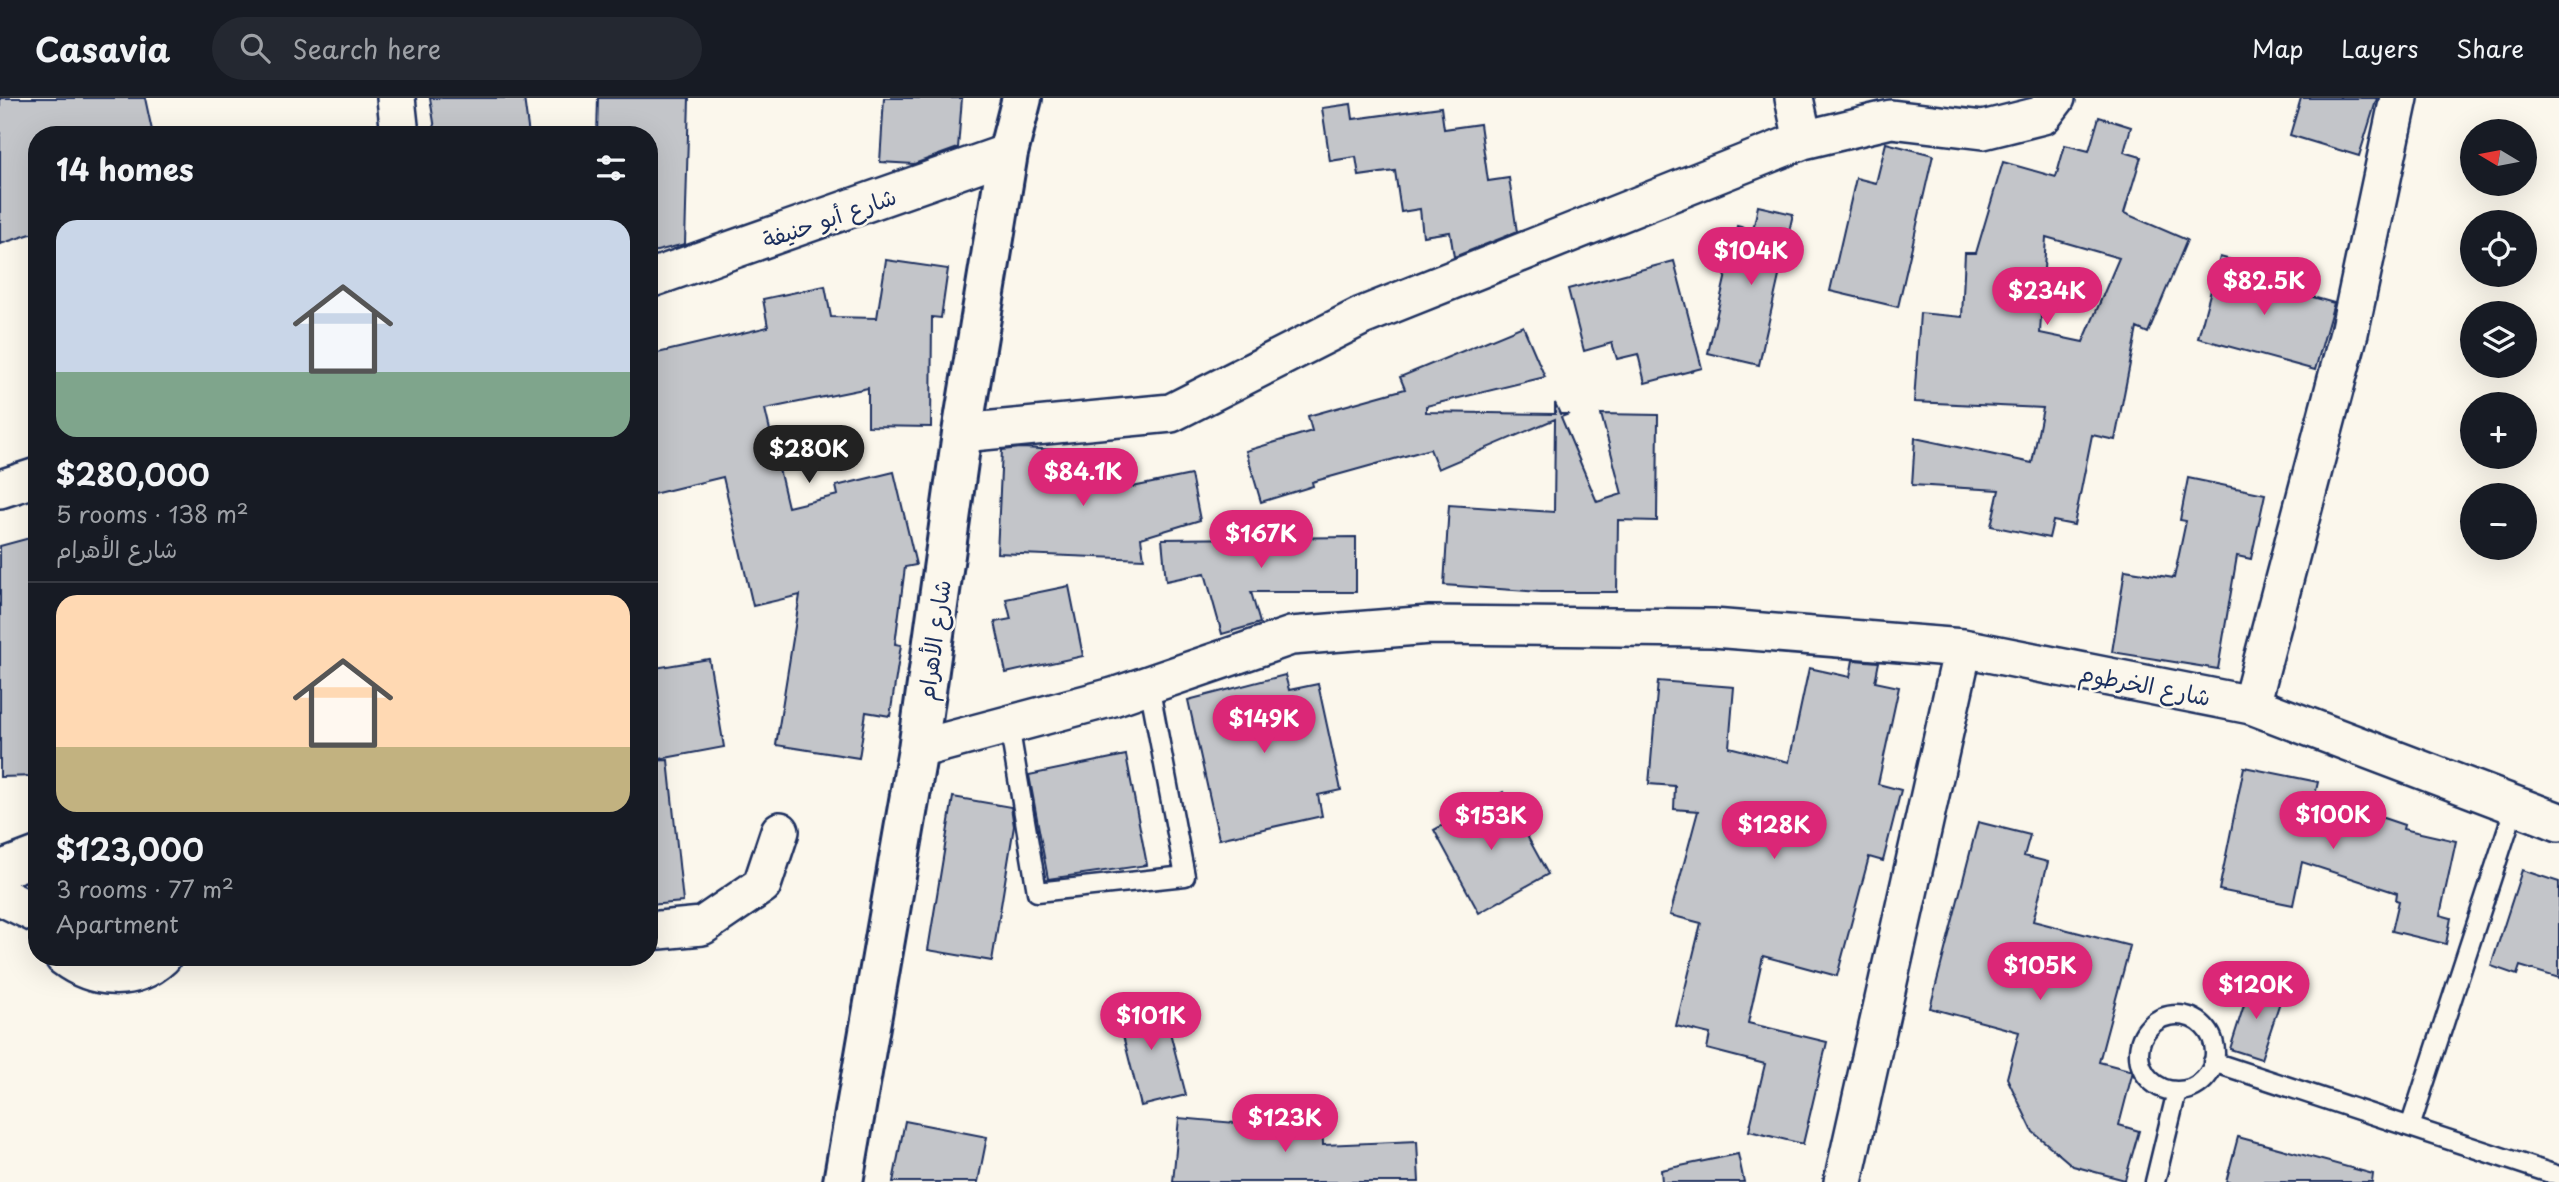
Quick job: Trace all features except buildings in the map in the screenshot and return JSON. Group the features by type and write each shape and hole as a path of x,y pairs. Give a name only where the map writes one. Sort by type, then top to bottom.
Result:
{"street":[{"path":"396,98 399,126"},
{"name":"شارع الأهرام","path":"843,1182 918,749 962,433 1008,153 1022,98"},
{"path":"1794,98 1803,140"},
{"path":"962,433 1171,413 1362,316 1803,140 1891,119 1983,130 2043,115 2056,98"},
{"path":"2251,705 2349,333 2399,98"},
{"name":"شارع أبو حنيفة","path":"658,276 1008,153"},
{"path":"0,489 28,480"},
{"name":"شارع الخرطوم","path":"918,749 1149,685 1291,636 1430,625 1713,628 1963,648 2251,705 2559,822"},
{"path":"1843,1182 1963,648"},
{"path":"658,930 702,926 762,885 780,831"},
{"path":"0,870 28,859"},
{"path":"0,896 28,910"},
{"path":"78,966 87,972 112,977 137,973 148,966"}],"lane":[{"path":"1009,725 1037,892 1185,876 1149,685"},
{"path":"2410,1127 2515,806"},
{"path":"2171,1016 2195,1019 2211,1037 2213,1062 2200,1082 2177,1091 2164,1089 2145,1074 2139,1049 2149,1027 2171,1016"},
{"path":"2213,1062 2559,1176"},
{"path":"2155,1182 2177,1091"}]}
